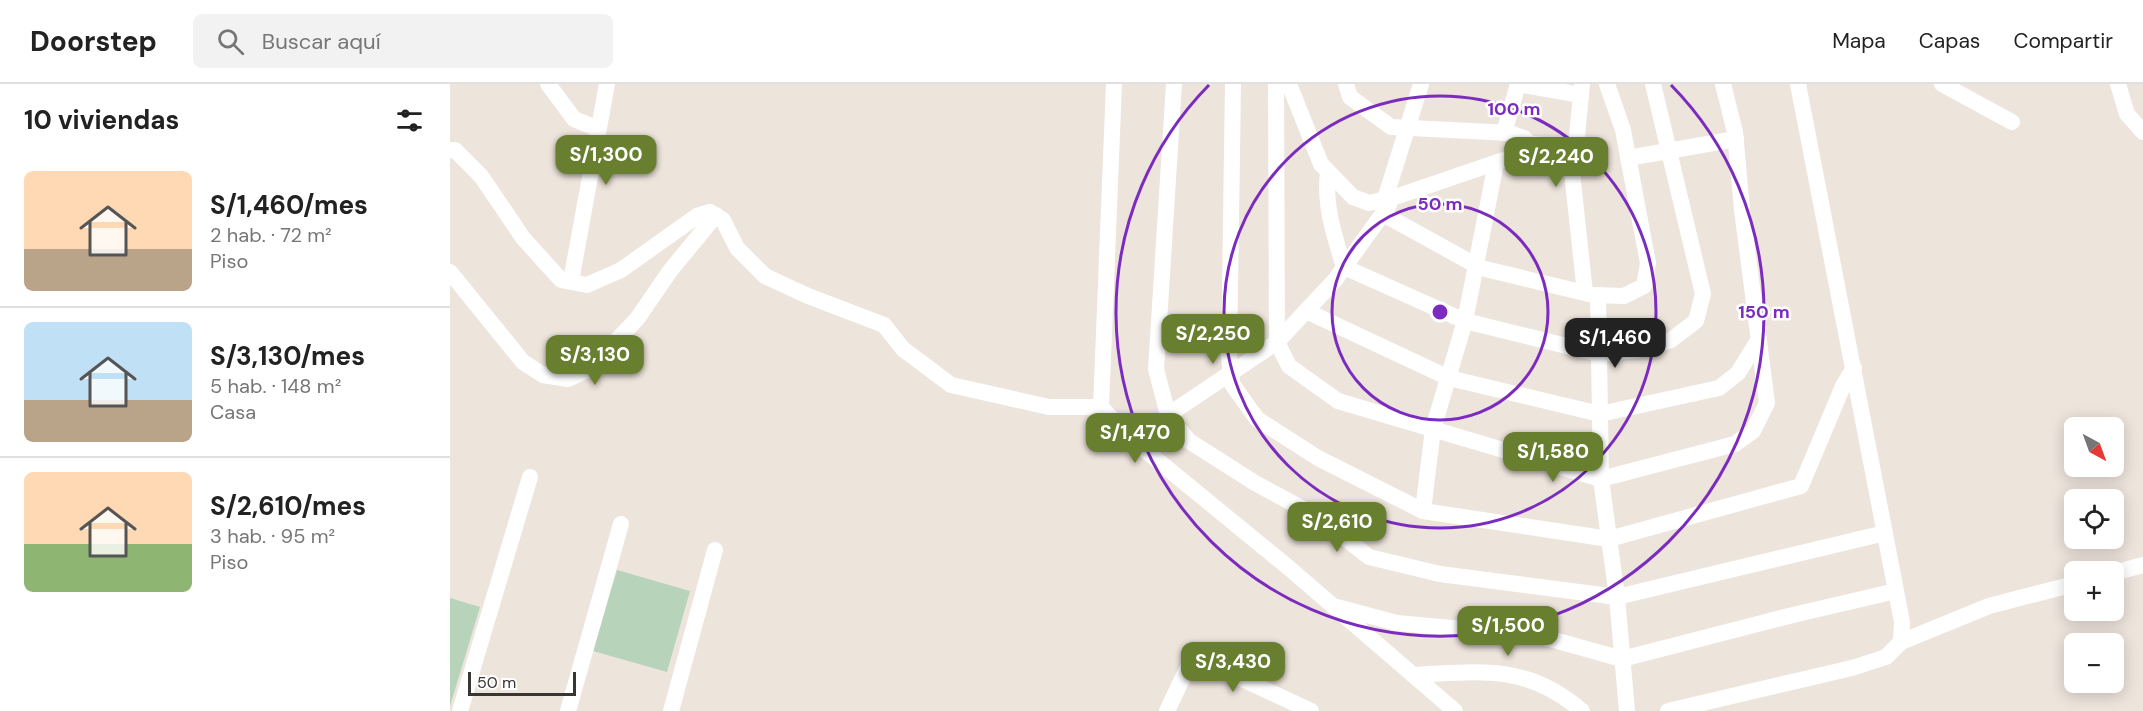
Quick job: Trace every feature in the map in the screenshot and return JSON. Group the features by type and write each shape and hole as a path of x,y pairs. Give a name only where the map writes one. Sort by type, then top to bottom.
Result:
{"street":[{"path":"548,84 574,119 598,129"},
{"path":"571,281 607,84"},
{"path":"1101,407 1114,84"},
{"path":"1174,84 1156,369 1168,415 1189,441 1255,483 1320,518 1369,557 1440,574 1617,597 1885,533"},
{"path":"1233,84 1228,357 1233,384 1257,419 1318,458 1423,512 1608,539 1801,486 1843,386 1854,368"},
{"path":"1276,84 1277,342 1289,366 1338,401 1601,479 1735,444 1753,431 1767,403 1736,139 1723,84"},
{"path":"1289,84 1320,164 1353,197 1369,202 1388,203 1524,153 1532,144"},
{"path":"1346,84 1350,97 1391,127 1504,133 1524,138 1532,144 1576,147"},
{"path":"1168,415 1277,342 1344,267 1388,203 1421,84"},
{"path":"1504,133 1518,84 1581,90 1576,147 1571,163 1599,354 1601,479 1617,597 1627,711"},
{"path":"1388,203 1481,268 1591,294 1624,296 1644,286 1648,263 1623,130 1607,84"},
{"path":"1328,172 1326,188 1331,223 1344,267 1465,321 1599,354 1637,350 1671,340 1696,321 1703,294 1653,84"},
{"path":"1798,84 1902,622 1901,642"},
{"path":"1942,84 2012,122"},
{"path":"2118,84 2127,114 2143,132"},
{"path":"1628,158 1736,139"},
{"path":"452,154 481,176 523,238 561,280 587,285 621,270 697,216 710,212 723,219 737,248 765,276 808,296 884,325 903,349 951,385 1049,407 1101,407 1130,437 1455,711"},
{"path":"1423,512 1433,429 1465,321 1496,162"},
{"path":"450,272 523,362 543,375 568,379 589,369 637,319 670,271 716,215"},
{"path":"1306,311 1449,378 1600,414 1719,388 1738,373 1759,339"},
{"path":"460,711 530,477"},
{"path":"568,711 621,524"},
{"path":"671,711 715,550"},
{"path":"2124,570 2143,565"},
{"path":"1668,711 1852,668 1886,657 1901,642 1989,606 2064,587"},
{"path":"1333,606 1397,623 1540,636 1622,659 1896,591"},
{"path":"1167,711 1193,656 1278,704 1311,711"},
{"path":"1413,675 1493,672 1534,680 1567,699 1582,711"}],"green space":[{"path":"617,570 690,591 667,672 593,651"},
{"path":"450,598 480,607 450,706"}]}
